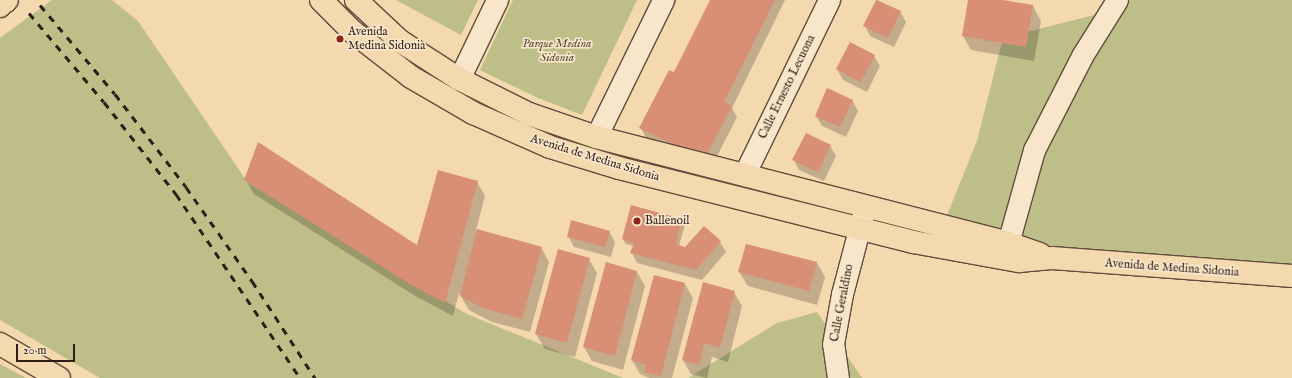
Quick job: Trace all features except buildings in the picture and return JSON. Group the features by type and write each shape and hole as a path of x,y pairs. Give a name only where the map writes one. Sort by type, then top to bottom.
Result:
{"main road":[{"path":"0,6 7,0"},
{"name":"Avenida de Medina Sidonia","path":"321,0 352,31 411,77 511,132 550,147 619,168 913,242 1019,261 1052,258 1292,276"},
{"name":"Avenida de Medina Sidonia","path":"356,0 400,41 459,79 528,114 596,137 1008,243 1052,258"},
{"path":"0,344 59,378"}],"street":[{"path":"459,79 497,0"},
{"path":"596,137 663,0"},
{"name":"Calle Ernesto Lecuona","path":"744,175 829,0"},
{"path":"1008,243 1034,150 1082,56 1117,0"},
{"path":"859,228 865,206"},
{"name":"Calle Geraldino","path":"838,378 833,344 842,294 859,228"}],"green space":[{"path":"52,0 112,0 138,21 248,183 467,314 623,378 100,378 0,320 0,38"},
{"path":"396,0 478,0 461,35"},
{"name":"Parque Medina Sidonia","path":"513,0 637,0 582,115 536,97 480,70"},
{"path":"1109,0 1292,0 1292,277 937,240 977,141 1003,38 1098,14"},
{"path":"817,312 862,378 688,378 777,323"},
{"path":"0,364 26,378 0,378"}],"railway":[{"path":"40,5 115,94 186,187 252,281 315,378"},
{"path":"29,13 104,102 176,194 300,378"}],"place":[{"name":"Avenida Medina Sidonia","path":"340,39"},
{"name":"Ballenoil","path":"637,221"}]}
